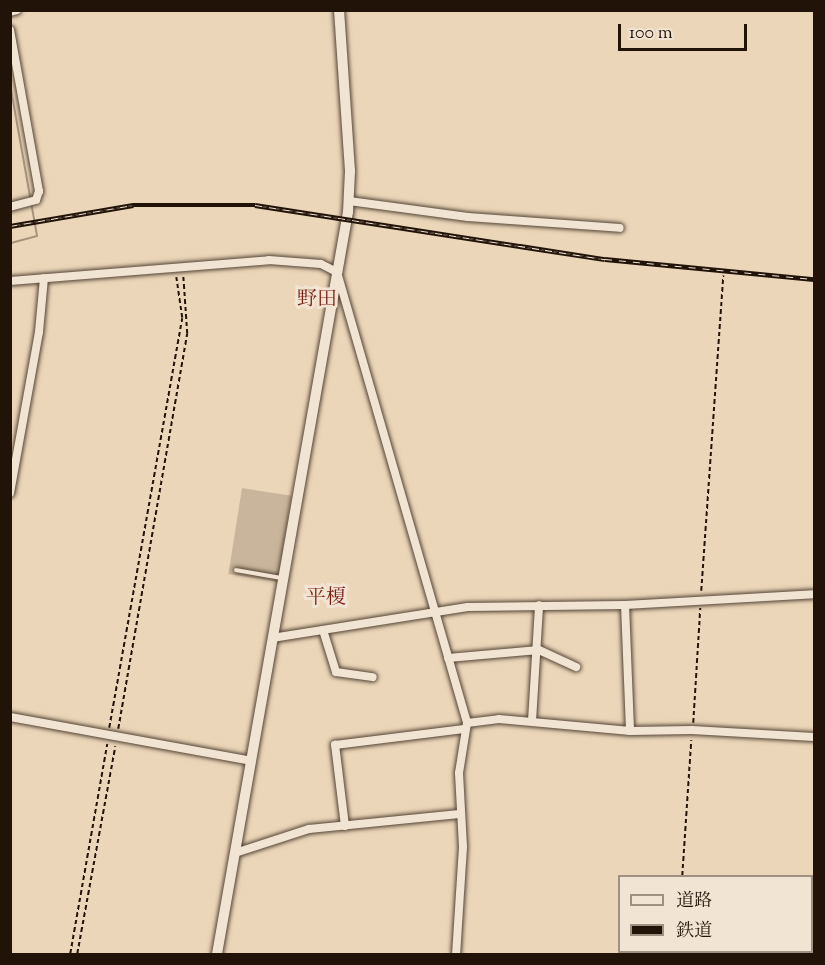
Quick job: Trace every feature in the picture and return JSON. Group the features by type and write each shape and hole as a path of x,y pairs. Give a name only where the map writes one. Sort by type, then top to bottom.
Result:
{"street":[{"path":"10,12 17,10"},
{"path":"217,954 349,201 339,10"},
{"path":"10,30 39,191 36,200 10,207"},
{"path":"349,201 468,217 620,228"},
{"path":"10,281 269,260 321,264 337,272 466,726 459,814 462,847 456,954"},
{"path":"10,493 39,333 44,278"},
{"path":"272,638 435,611 539,605 625,605 700,598 814,594"},
{"path":"532,721 534,651 539,605"},
{"path":"625,605 630,731"},
{"path":"323,630 336,672 373,677"},
{"path":"448,658 534,651 576,667"},
{"path":"10,717 251,761"},
{"path":"345,826 334,745 499,719 630,731 692,730 814,736"},
{"path":"235,853 309,829 459,814"}],"lane":[{"path":"236,570 283,578"}],"path":[{"path":"70,954 182,318 178,267"},
{"path":"77,954 187,334 178,267"},
{"path":"682,875 723,276"}],"shaded area":[{"path":"242,488 291,496 278,582 228,574"}],"waterway":[{"path":"10,84 37,236 10,243"}],"railway":[{"path":"10,226 133,205 255,205 605,259 814,279"}],"district":[{"name":"野田","path":"317,300"},
{"name":"平榎","path":"326,598"}]}
